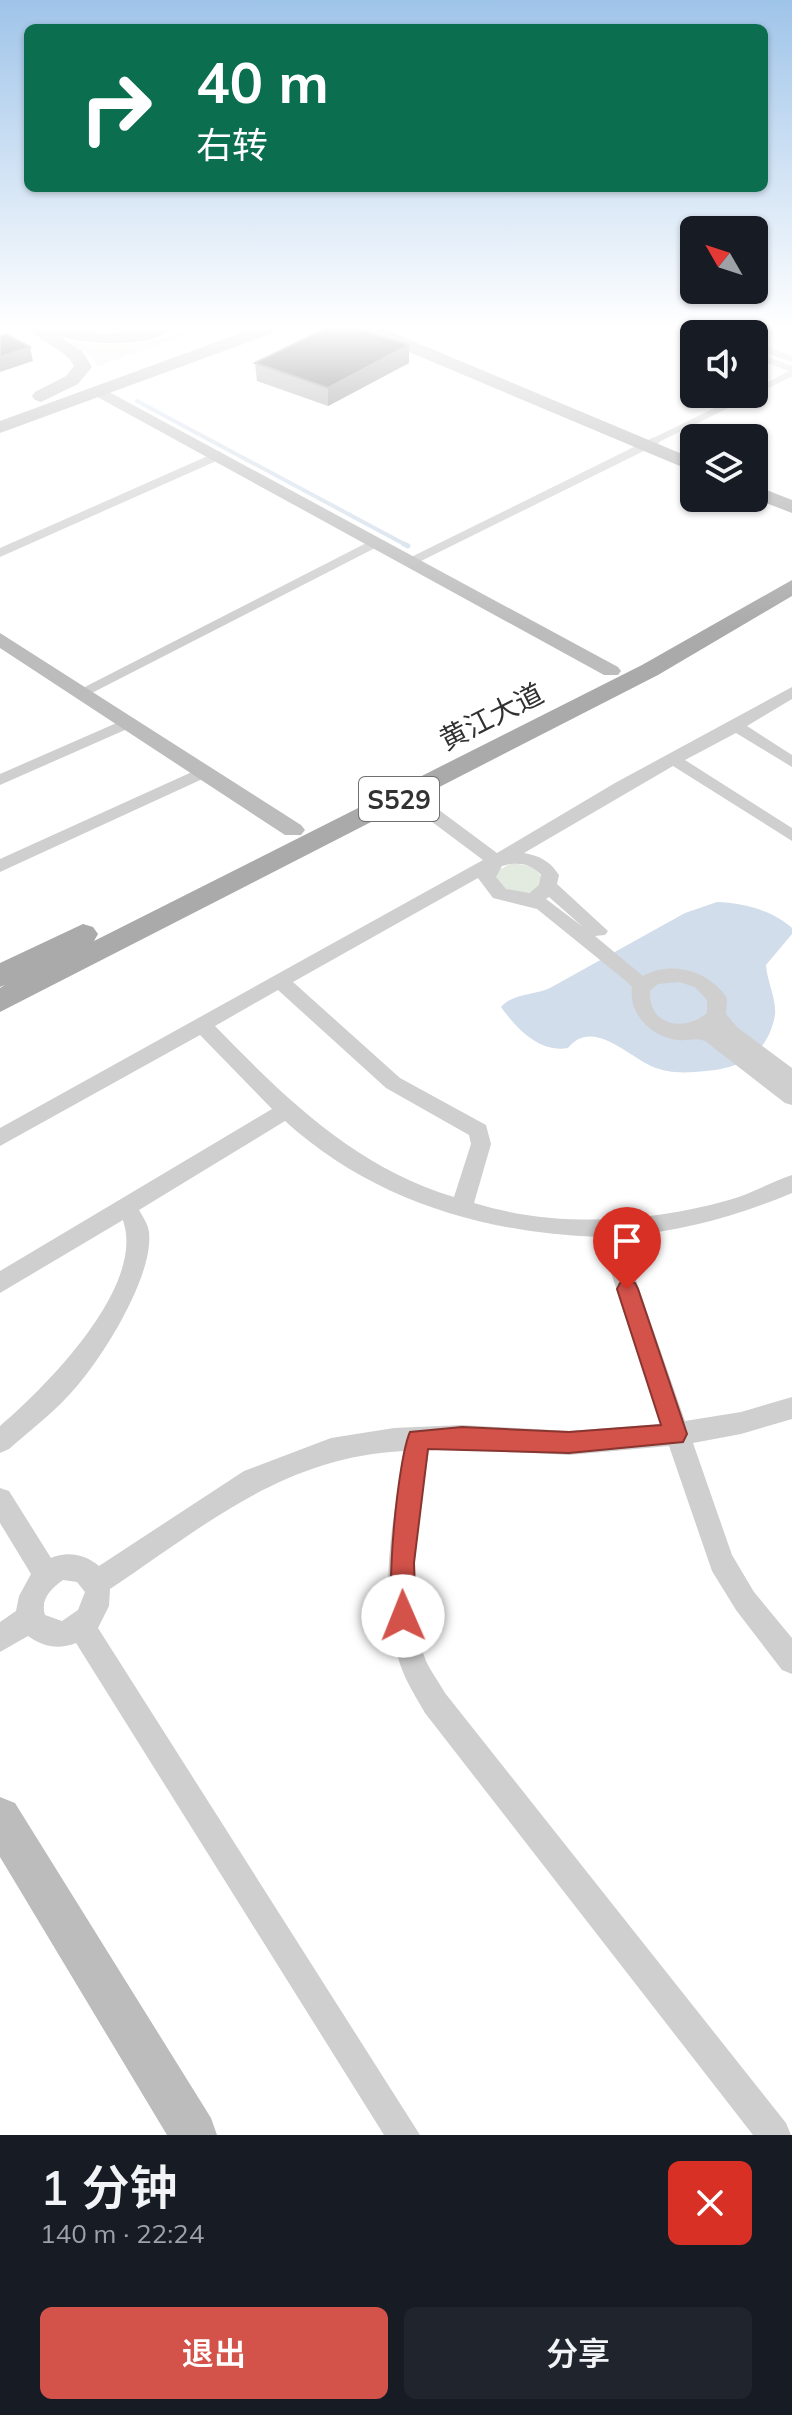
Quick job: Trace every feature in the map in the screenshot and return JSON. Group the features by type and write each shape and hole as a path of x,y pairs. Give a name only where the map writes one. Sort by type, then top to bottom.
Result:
{"main road":[{"path":"615,429 680,453"},
{"path":"617,429 680,459"},
{"path":"768,489 792,499"},
{"path":"768,497 792,507"},
{"name":"黄江大道","path":"0,1001 398,789 792,566"},
{"name":"黄江大道","path":"0,976 293,830 398,789 650,670 792,587"}],"street":[{"path":"169,429 611,671"},
{"path":"410,561 650,443"},
{"path":"0,553 219,455"},
{"path":"81,693 376,542"},
{"path":"0,639 293,830"},
{"path":"0,1138 497,862 561,821 792,692"},
{"path":"0,780 128,723"},
{"path":"736,726 792,762"},
{"path":"673,759 792,836"},
{"path":"0,866 203,772"},
{"path":"398,789 497,862"},
{"path":"642,987 633,976 597,939 549,887 548,871 537,862 521,857 497,862 487,877 491,889 510,899 531,899 543,905 597,939 660,976"},
{"path":"531,899 549,887"},
{"path":"679,975 703,983 717,998 716,1016 697,1030 675,1031 651,1021 639,1004 642,987 660,976 679,975"},
{"path":"280,981 393,1083 479,1131 481,1144 461,1209"},
{"path":"716,1016 753,1059 792,1097"},
{"path":"202,1025 286,1110 341,1153 404,1187 489,1218 608,1231 720,1215 792,1184"},
{"path":"697,1030 792,1079"},
{"path":"0,1283 286,1110"},
{"path":"0,1441 70,1377 105,1328 127,1280 138,1239 135,1220 126,1207"},
{"path":"608,1231 721,1562 759,1621 792,1660"},
{"path":"0,1293 0,1300"},
{"path":"96,1583 253,1479 331,1450 363,1443 418,1439 462,1437 569,1443 675,1434 741,1423 792,1408"},
{"path":"418,1439 402,1563 403,1616 414,1664 435,1703 774,2135"},
{"path":"0,1500 46,1574"},
{"path":"63,1566 75,1566 90,1574 96,1583 97,1605 81,1626 70,1632 52,1634 38,1626 32,1617 32,1593 46,1574 63,1566"},
{"path":"0,1638 32,1617"},
{"path":"81,1626 403,2135"},
{"path":"0,1818 194,2135"}],"lane":[{"path":"650,443 679,429"}],"shaded area":[{"path":"512,863 534,867 542,878 540,885 528,893 506,891 495,877 499,870"},
{"path":"717,902 757,909 776,916 792,928 792,934 766,965 775,1007 770,1032 757,1051 740,1063 718,1069 678,1072 651,1066 598,1038 577,1040 568,1048 547,1047 521,1031 501,1007 517,997 550,988 685,913"}],"waterway":[{"path":"189,429 408,546 404,544"}],"route":[{"path":"403,1616 402,1563 418,1439 462,1437 569,1443 675,1434 627,1289"}]}
